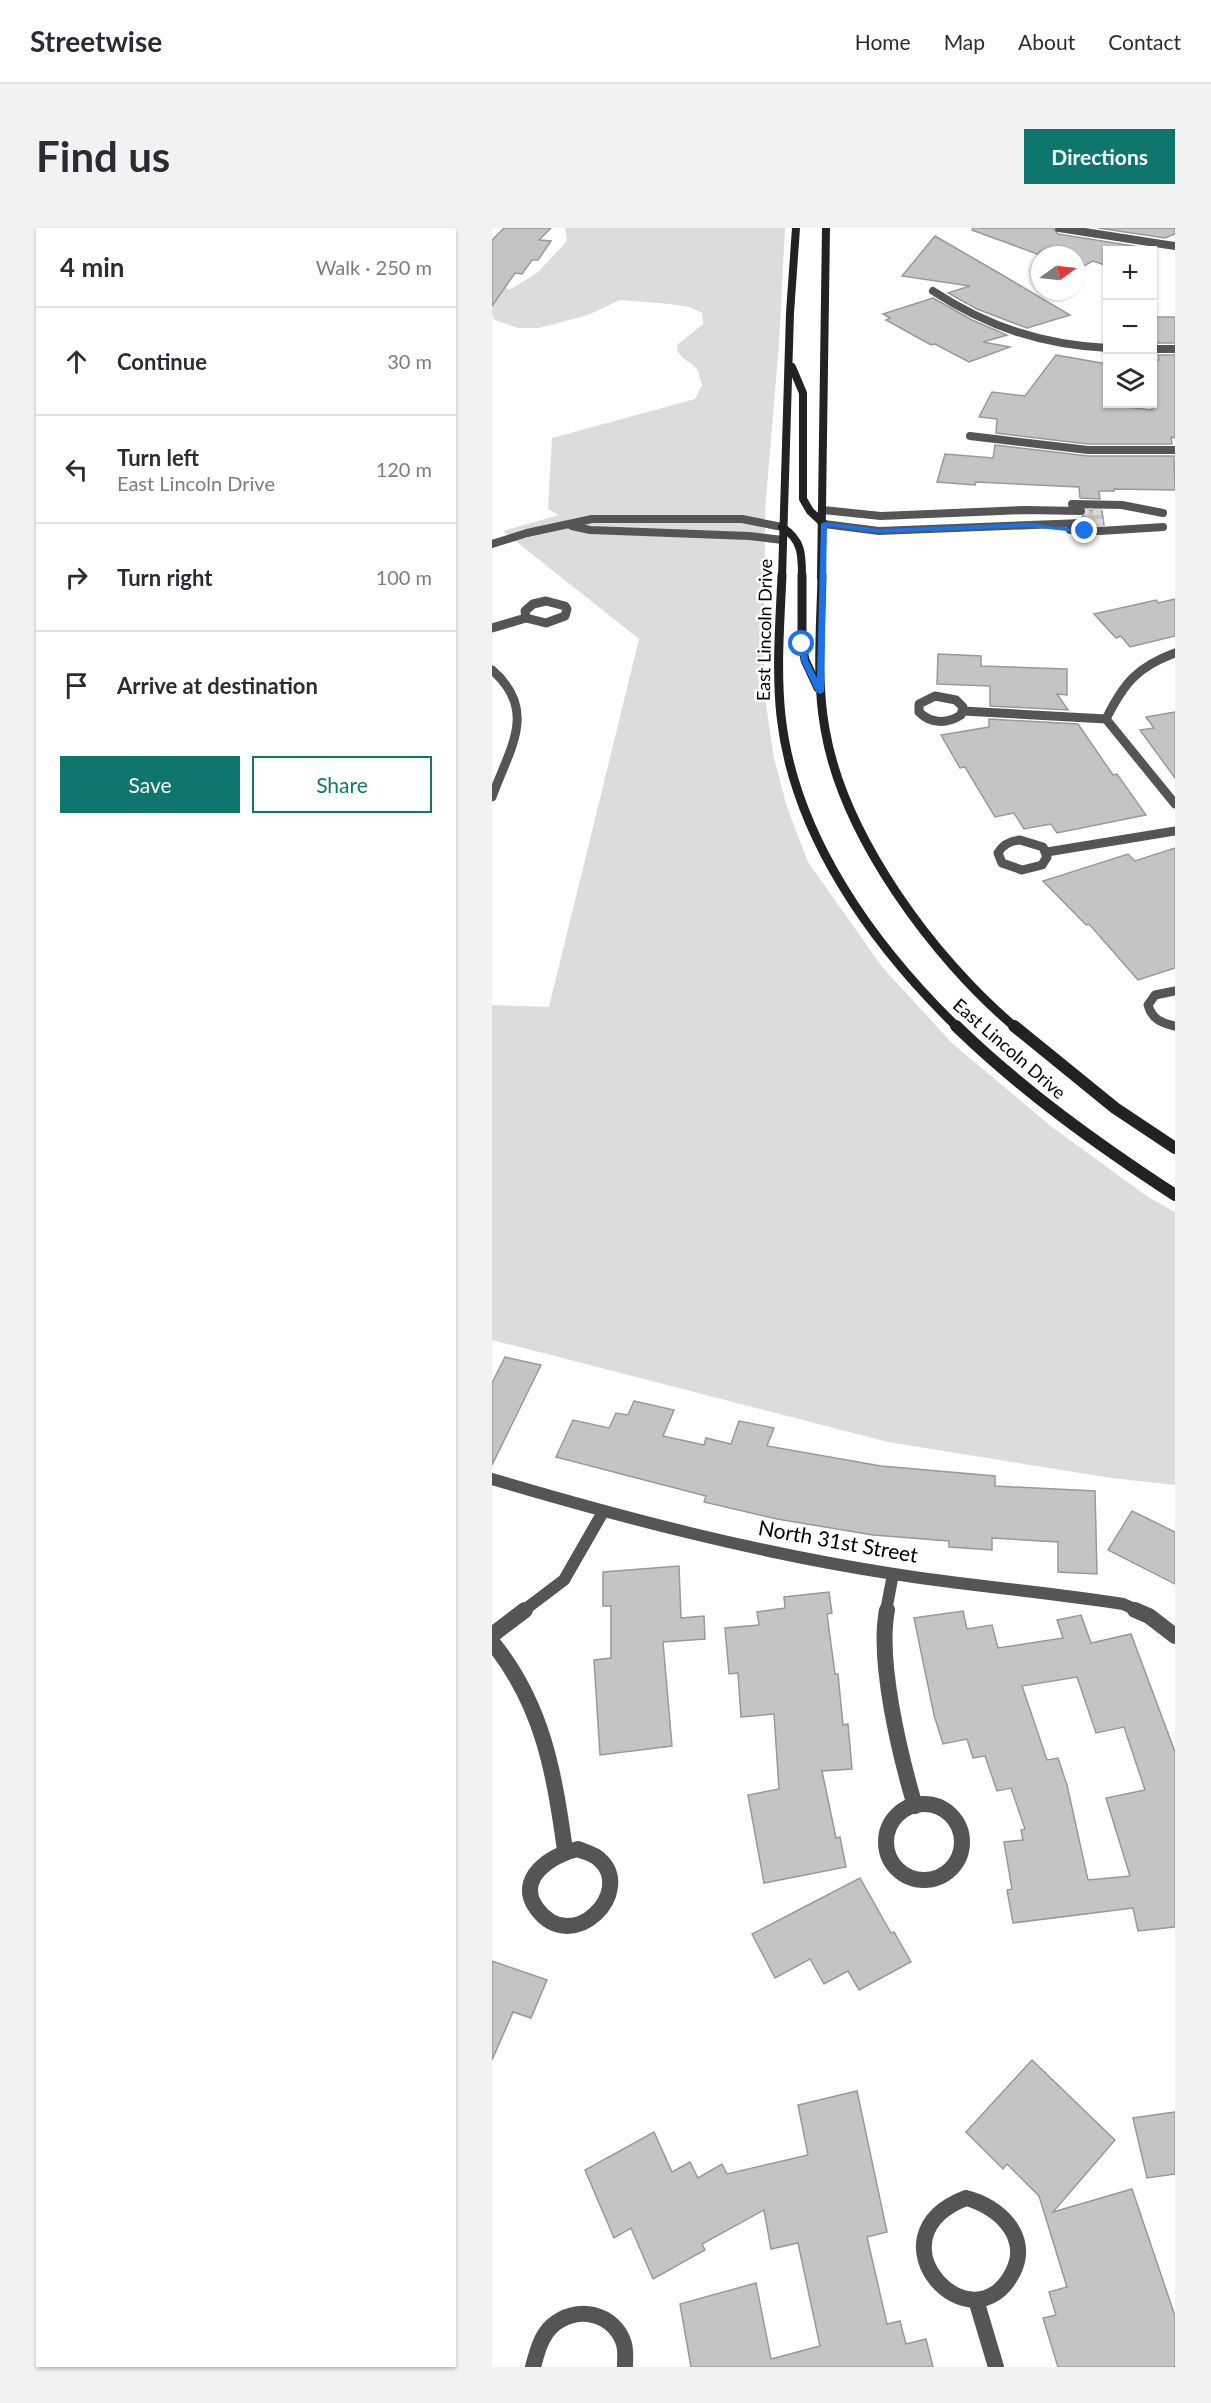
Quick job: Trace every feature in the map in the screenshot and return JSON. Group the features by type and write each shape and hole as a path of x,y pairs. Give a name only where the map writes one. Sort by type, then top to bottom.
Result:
{"main road":[{"name":"East Lincoln Drive","path":"796,228 782,526 778,690 789,764 811,825 832,870 853,904 896,961 945,1016 977,1047 1061,1117 1175,1195"},
{"name":"East Lincoln Drive","path":"826,228 822,348 824,524 820,692 828,748 841,788 855,821 897,894 946,957 1010,1022 1082,1082 1153,1135 1175,1148"},
{"path":"790,364 803,393 803,499 810,512 824,524"},
{"path":"782,526 794,535 802,554 802,628 805,660 820,692"}],"street":[{"path":"1059,228 1175,246"},
{"path":"933,291 1016,336 1076,348 1103,348"},
{"path":"1157,349 1175,349"},
{"path":"970,436 1088,450 1175,450"},
{"path":"1025,510 1053,505 1099,504 1122,505 1163,513"},
{"path":"823,510 881,516 1025,510 1081,511"},
{"path":"1102,511 1175,514"},
{"path":"492,544 526,533 592,519 742,519 782,526"},
{"path":"824,524 879,531 1083,523"},
{"path":"1104,524 1175,528"},
{"path":"568,525 590,530 782,540"},
{"path":"1030,525 1100,531 1163,527"},
{"path":"492,628 526,618 542,624 555,622 565,616 567,609 560,603 539,602 525,611 526,618"},
{"path":"1107,719 1121,689 1138,670 1175,653"},
{"path":"492,670 514,694 518,707 518,723 492,796"},
{"path":"942,696 956,700 963,707 963,711 957,718 939,722 921,716 918,708 919,704 928,698 942,696"},
{"path":"963,711 1107,719 1175,804"},
{"path":"1047,852 1046,861 1042,866 1022,870 1002,863 998,853 1005,844 1020,840 1036,843 1047,852 1175,831"},
{"path":"1175,991 1155,995 1148,1005 1154,1017 1160,1022 1175,1026"},
{"name":"North 31st Street","path":"492,1479 603,1512 744,1546 893,1574 1065,1594 1123,1604 1149,1616 1175,1636"},
{"path":"492,1635 564,1580 603,1512"},
{"path":"893,1574 884,1624 889,1690 915,1806"},
{"path":"492,1642 510,1664 531,1702 544,1740 565,1850"},
{"path":"928,1805 940,1808 959,1825 963,1837 963,1850 959,1861 951,1871 940,1877 927,1880 908,1875 893,1864 887,1852 885,1840 891,1823 903,1810 915,1806 928,1805"},
{"path":"578,1849 590,1852 608,1869 610,1881 610,1894 605,1906 590,1920 571,1926 557,1925 546,1920 537,1911 532,1900 531,1888 534,1875 542,1864 565,1850 578,1849"},
{"path":"966,2198 987,2204 1005,2217 1013,2230 1017,2246 1017,2262 1002,2288 990,2296 976,2300 954,2295 936,2281 928,2267 925,2251 926,2235 931,2221 940,2209 966,2198"},
{"path":"976,2300 996,2367"},
{"path":"533,2367 540,2338 551,2325 565,2316 580,2312 595,2314 607,2320 618,2332 624,2347 625,2367"}],"shaded area":[{"path":"565,228 785,228 779,344 765,511 764,691 774,758 787,807 808,862 883,968 953,1044 1052,1127 1148,1197 1175,1212 1175,1485 1111,1478 888,1442 492,1340 492,1005 549,1007 639,639 503,531 559,515 548,509 552,438 695,399 702,385 696,369 681,356 677,349 677,345 703,324 702,313 689,307 620,300 588,315 539,328 518,328 495,320 492,316 492,290 495,287 511,289 538,272 567,241"}],"building":[{"path":"504,228 551,228 539,240 551,241 538,260 532,260 522,274 515,273 492,306 492,240"},
{"path":"973,228 1053,228 1058,234 1133,246 1103,246 1103,265 1093,261 1085,265 1085,246 1031,246 1031,252 972,230"},
{"path":"1098,228 1175,228 1175,234 1165,238"},
{"path":"935,236 1031,292 1031,300 1044,300 1070,315 1027,328 977,309 948,293 970,286 902,276"},
{"path":"933,298 972,320 1007,335 983,342 1010,347 969,362 935,344 931,345 886,320 890,318 883,314"},
{"path":"1157,317 1175,317 1175,343 1157,343"},
{"path":"1056,355 1103,363 1103,408 1152,410 1152,408 1157,408 1158,355 1175,355 1175,438 1171,437 1172,444 1088,444 996,433 997,419 979,417 992,392 1025,396"},
{"path":"995,445 1088,456 1174,456 1175,490 1114,489 1114,491 1099,491 1100,499 1080,498 1079,487 937,482 945,454 993,458"},
{"path":"1087,510 1102,511 1104,525 1089,525 1088,519 1082,517"},
{"path":"1175,599 1175,636 1130,647 1121,636 1116,638 1094,614 1156,600 1158,603"},
{"path":"938,654 981,656 981,666 1067,669 1067,695 1057,694 1068,710 990,706 990,686 937,684"},
{"path":"1175,712 1175,778 1140,730 1154,728 1146,717"},
{"path":"989,719 1078,724 1113,775 1117,774 1146,815 1057,833 1051,824 1024,829 1014,813 995,817 965,767 960,768 941,735 989,727"},
{"path":"1175,848 1175,968 1138,980 1089,924 1086,925 1043,881 1128,854 1135,861"},
{"path":"505,1357 541,1365 492,1465 492,1383"},
{"path":"634,1401 674,1410 663,1436 704,1445 706,1438 731,1444 739,1421 774,1428 767,1446 881,1466 995,1476 995,1486 1095,1491 1097,1574 1058,1572 1058,1542 992,1538 992,1550 949,1547 949,1541 873,1535 777,1519 704,1502 706,1496 556,1457 573,1420 609,1428 616,1413 628,1415"},
{"path":"1132,1511 1175,1532 1175,1584 1108,1550"},
{"path":"679,1566 681,1618 704,1616 705,1639 663,1642 672,1746 600,1755 594,1660 611,1658 611,1606 603,1606 603,1572"},
{"path":"829,1592 832,1613 827,1614 835,1674 838,1674 843,1725 848,1724 852,1769 822,1771 836,1838 840,1837 846,1867 764,1883 748,1795 779,1789 774,1714 741,1717 738,1673 729,1674 725,1628 759,1625 757,1612 785,1608 784,1597"},
{"path":"963,1611 967,1629 992,1625 998,1648 1063,1638 1057,1620 1081,1615 1091,1643 1131,1634 1175,1752 1175,1927 1138,1931 1133,1908 1013,1923 1007,1890 1012,1889 1004,1842 1023,1840 1021,1830 1025,1829 1011,1788 997,1791 985,1756 973,1758 967,1739 943,1744 934,1715 914,1618","holes":["1077,1677 1096,1733 1124,1727 1145,1790 1106,1798 1130,1876 1088,1880 1067,1785 1058,1758 1047,1760 1022,1686"]},
{"path":"860,1878 891,1933 894,1932 911,1962 859,1990 848,1971 824,1984 810,1959 775,1978 752,1934"},
{"path":"492,1961 547,1980 531,2018 513,2012 492,2060"},
{"path":"1032,2060 1115,2140 1053,2212 1132,2189 1175,2316 1175,2367 1058,2367 1043,2318 1056,2315 1049,2292 1067,2287 1039,2196 1007,2164 1003,2169 966,2132"},
{"path":"857,2091 887,2232 867,2237 887,2324 900,2321 906,2344 926,2339 933,2367 691,2367 680,2304 756,2283 771,2359 820,2346 798,2243 771,2249 764,2210 702,2244 705,2250 653,2279 631,2228 614,2238 585,2170 654,2132 672,2172 690,2162 698,2178 722,2164 727,2174 808,2155 798,2105"},
{"path":"1175,2112 1175,2174 1147,2178 1133,2118"}],"tunnel":[{"path":"1081,511 1102,511"},
{"path":"1083,523 1104,523"}],"route":[{"path":"802,644 805,660 820,692 824,524 879,531 1030,525 1085,531"}]}
